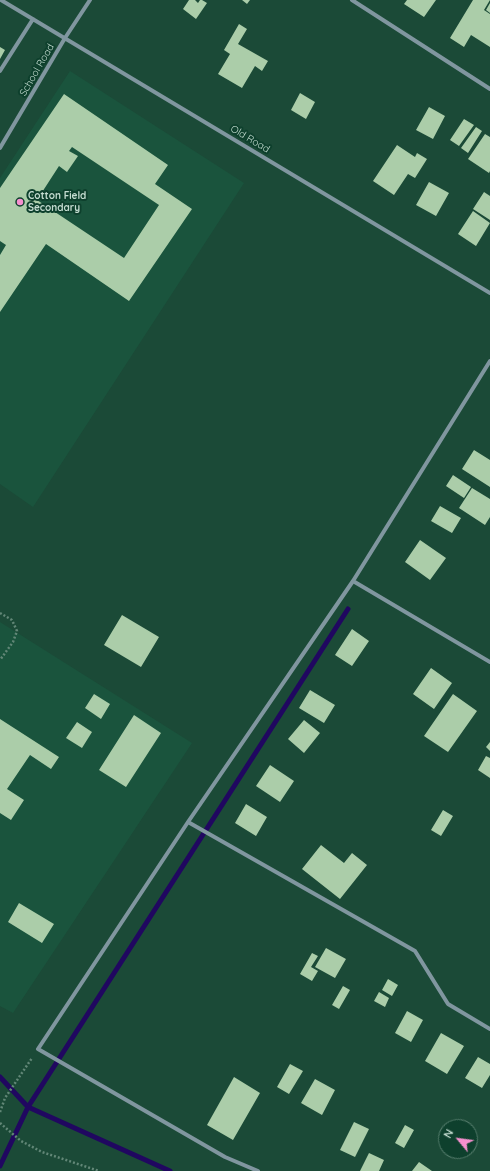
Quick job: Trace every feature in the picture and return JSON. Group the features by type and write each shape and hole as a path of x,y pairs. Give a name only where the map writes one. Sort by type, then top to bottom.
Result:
{"street":[{"name":"Old Road","path":"2,0 490,293"},
{"name":"School Road","path":"0,148 65,38 90,0"},
{"path":"352,0 490,89"},
{"path":"0,71 33,19"},
{"path":"258,1171 225,1157 67,1064 38,1049 188,822 353,581 490,361"},
{"path":"353,581 490,662"},
{"path":"188,822 415,951 448,1004 490,1029"}],"path":[{"path":"0,612 12,620 17,631 13,642 0,660"},
{"path":"0,1112 5,1098 33,1057"},
{"path":"0,1123 21,1141 42,1152 99,1171"}],"shaded area":[{"path":"70,71 244,183 33,507 0,484 0,178"},
{"path":"0,622 192,743 13,1013 0,1006"}],"building":[{"path":"189,0 195,0 198,3 202,0 207,3 196,19 183,9"},
{"path":"242,0 250,0 247,4"},
{"path":"407,0 436,0 424,17 404,4"},
{"path":"473,0 490,0 484,10 490,14 490,47 471,35 464,47 450,38"},
{"path":"490,3 490,13 486,10"},
{"path":"239,24 247,29 238,44 268,61 262,71 255,66 242,88 218,74 230,54 224,50"},
{"path":"0,47 5,50 0,59"},
{"path":"300,93 315,102 306,119 291,110"},
{"name":"Cotton Field Secondary","path":"64,94 168,165 155,184 192,209 129,301 46,244 0,312 0,255 6,245 0,241 0,188","holes":["72,147 159,205 124,258 37,200 59,166 67,172 78,156 69,151"]},
{"path":"429,107 445,116 433,139 416,130"},
{"path":"464,119 474,125 459,146 450,140"},
{"path":"476,127 482,131 468,153 461,148"},
{"path":"485,134 490,137 489,173 468,159"},
{"path":"397,145 415,157 417,153 427,159 415,178 408,174 394,195 373,181"},
{"path":"429,182 449,193 436,216 416,205"},
{"path":"484,192 490,196 490,220 473,209"},
{"path":"473,211 490,223 476,246 458,234"},
{"path":"474,450 490,460 490,487 462,469"},
{"path":"453,475 471,487 464,498 446,486"},
{"path":"472,488 490,499 490,517 485,525 459,508"},
{"path":"440,506 461,518 452,533 431,521"},
{"path":"420,540 446,558 430,580 405,562"},
{"path":"122,615 159,637 141,667 104,645"},
{"path":"352,629 369,641 352,666 335,655"},
{"path":"431,668 452,683 434,709 413,694"},
{"path":"310,690 335,705 324,723 299,708"},
{"path":"94,694 110,704 101,719 85,708"},
{"path":"453,694 477,711 448,752 424,736"},
{"path":"134,715 161,733 126,787 99,770"},
{"path":"0,719 59,757 51,769 30,755 7,789 24,800 11,820 0,813"},
{"path":"304,720 320,733 304,753 288,739"},
{"path":"77,722 92,732 82,748 66,738"},
{"path":"490,742 490,751 486,747"},
{"path":"486,756 490,758 490,778 478,770"},
{"path":"270,765 294,781 280,802 256,786"},
{"path":"246,804 267,817 256,836 235,823"},
{"path":"443,810 453,816 441,836 431,830"},
{"path":"321,845 344,863 352,853 367,865 340,899 302,869"},
{"path":"19,903 54,924 42,943 8,922"},
{"path":"326,948 346,959 335,978 315,967"},
{"path":"312,953 318,956 311,967 318,971 312,981 300,974"},
{"path":"388,979 398,985 392,996 382,990"},
{"path":"343,986 350,990 339,1009 332,1005"},
{"path":"379,992 389,998 385,1007 374,1001"},
{"path":"407,1011 423,1020 411,1042 395,1033"},
{"path":"441,1033 464,1046 447,1074 425,1061"},
{"path":"478,1057 490,1064 490,1075 482,1088 465,1078"},
{"path":"290,1064 303,1071 289,1094 277,1087"},
{"path":"234,1077 260,1093 233,1140 207,1125"},
{"path":"315,1079 335,1090 322,1115 301,1103"},
{"path":"354,1122 369,1129 355,1157 340,1150"},
{"path":"405,1125 414,1130 404,1148 395,1143"},
{"path":"369,1153 384,1160 379,1171 360,1171"},
{"path":"419,1162 432,1171 412,1171"}],"waterway":[{"path":"0,1166 28,1107 348,609"},
{"path":"0,1077 28,1107 170,1171"}],"place":[{"name":"Cotton Field Secondary","path":"20,202"}]}
